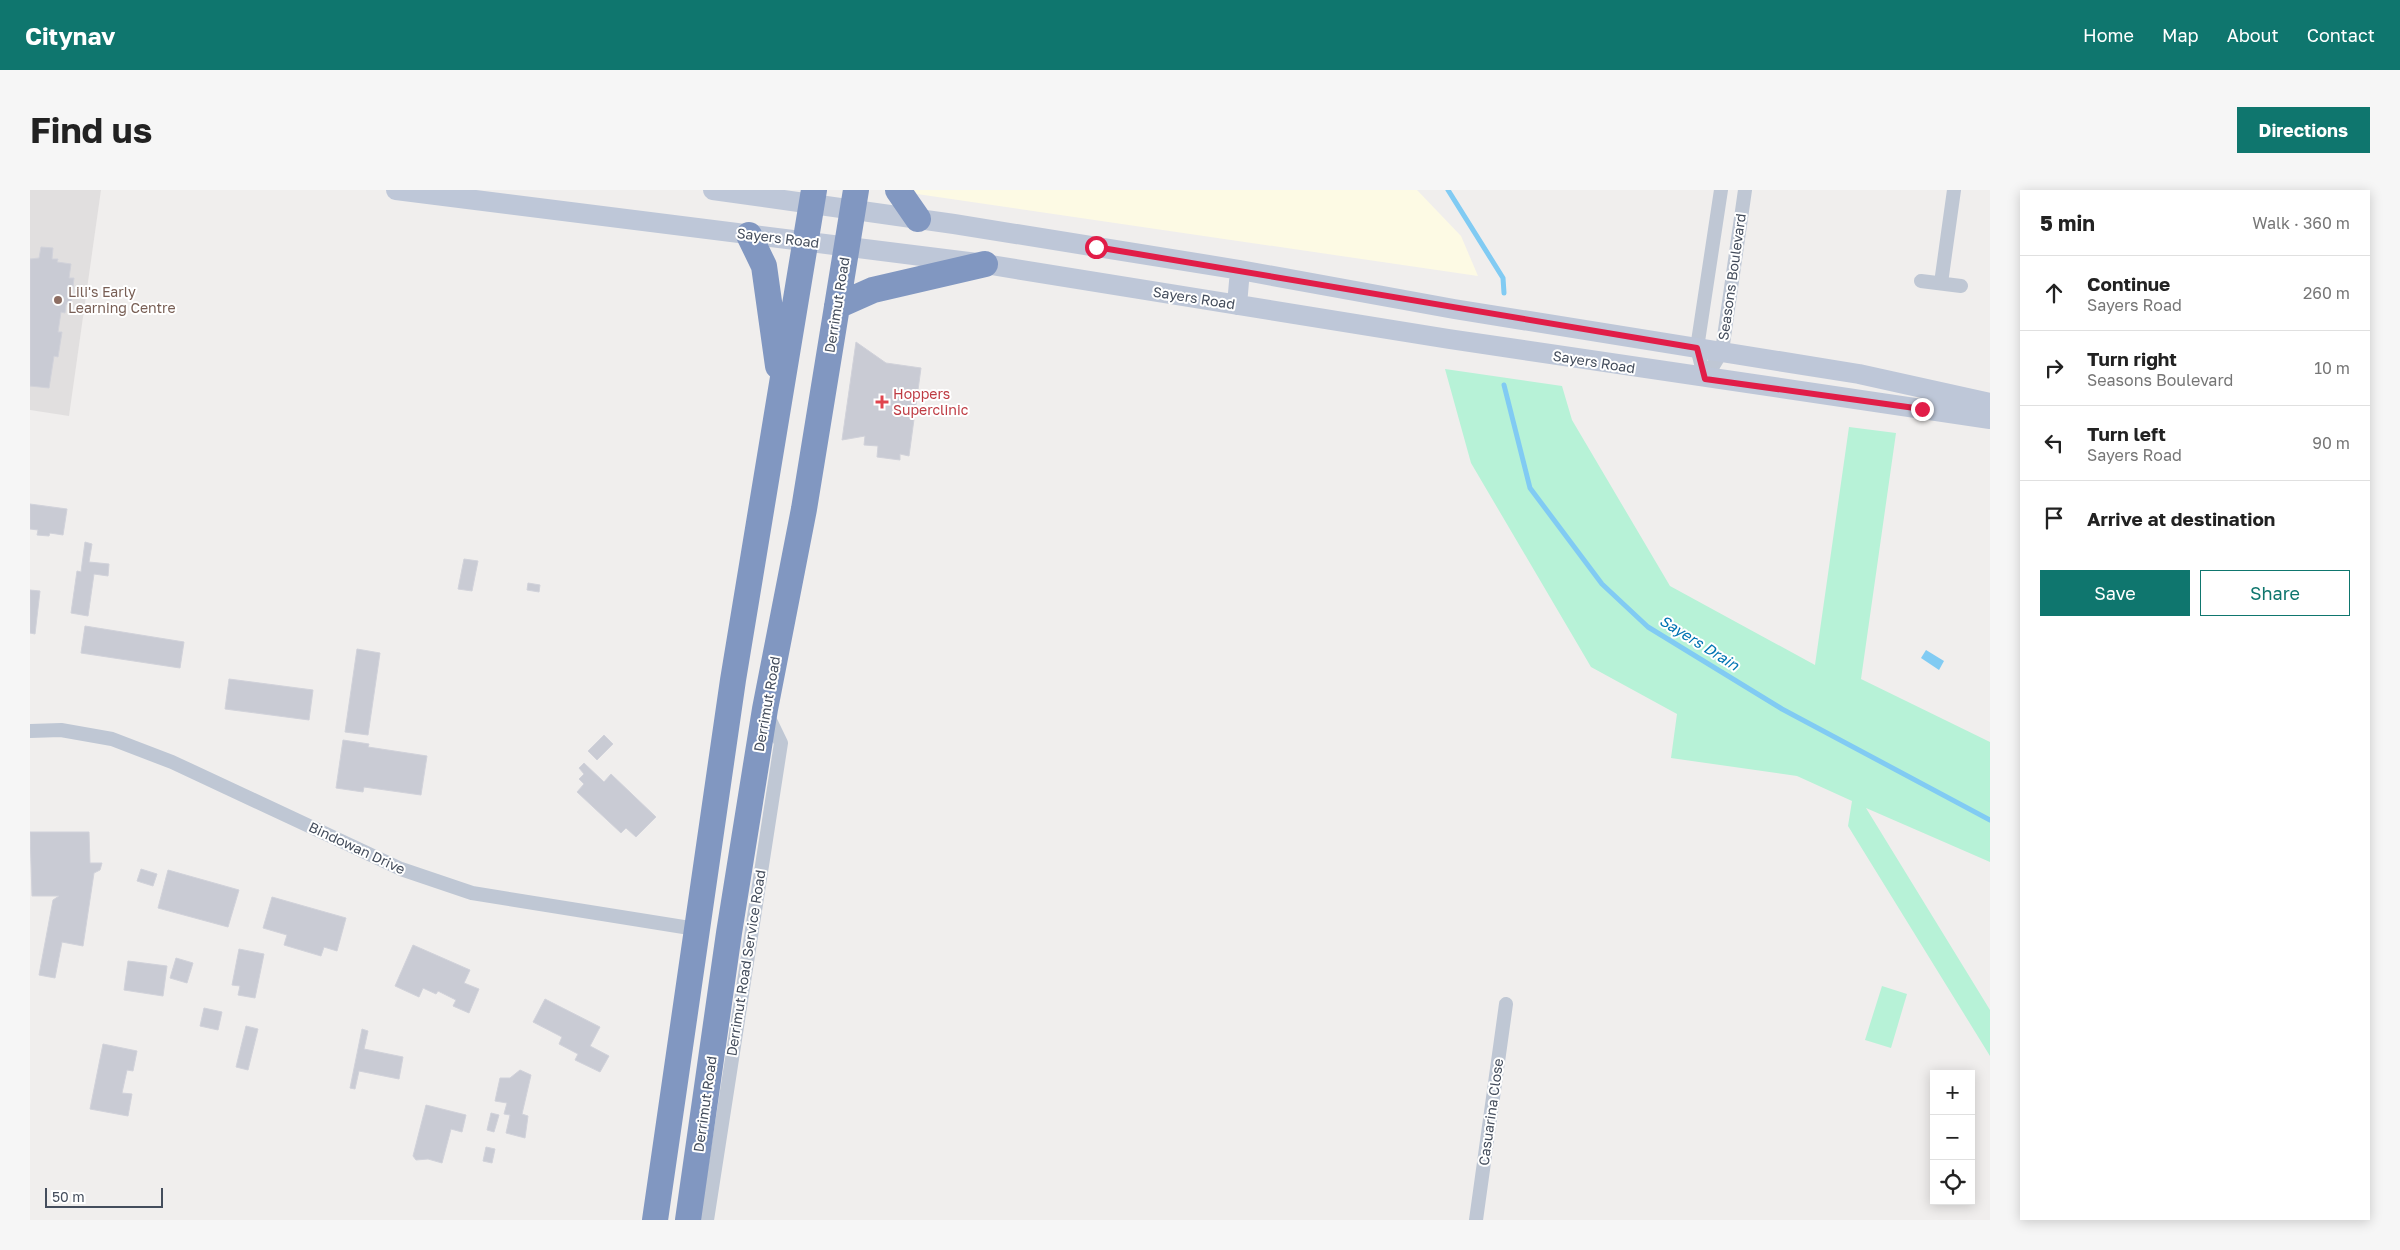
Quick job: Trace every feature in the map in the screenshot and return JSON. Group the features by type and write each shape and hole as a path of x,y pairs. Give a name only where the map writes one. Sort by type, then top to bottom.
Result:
{"highway":[{"path":"898,190 918,219"},
{"path":"655,1220 733,680 813,197"},
{"name":"Derrimut Road","path":"688,1220 729,933 765,709 804,510 854,200"},
{"path":"750,234 764,266 782,389"},
{"path":"837,306 873,290 985,264"},
{"path":"696,929 729,933"},
{"path":"666,1148 677,1129 687,1120 703,1118"}],"main road":[{"name":"Sayers Road","path":"396,190 985,264 1705,379 1990,419"},
{"path":"712,190 854,200 918,219 1240,270 1454,309 1859,374 1990,403"},
{"path":"1237,305 1240,270"}],"street":[{"name":"Seasons Boulevard","path":"1705,379 1697,348 1721,190"},
{"name":"Seasons Boulevard","path":"1705,379 1722,351 1744,190"},
{"path":"1941,283 1954,190"},
{"path":"1921,281 1962,286"},
{"name":"Derrimut Road Service Road","path":"707,1220 781,743 765,709"},
{"name":"Bindowan Drive","path":"30,731 61,730 112,738 172,762 401,869 472,893 696,929"},
{"name":"Casuarina Close","path":"1476,1220 1506,1004"},
{"path":"703,1118 719,1138"}],"shaded area":[{"name":"Lili's Early Learning Centre","path":"30,190 101,190 69,416 30,410"},
{"path":"914,190 1417,190 1461,236 1478,276 917,194"}],"green space":[{"path":"1445,369 1562,386 1572,420 1670,586 1815,665 1849,427 1896,433 1861,679 1990,742 1990,862 1866,808 1990,1010 1990,1056 1848,826 1852,801 1797,776 1671,758 1677,714 1591,667 1471,463"},
{"path":"1882,986 1907,994 1891,1048 1865,1040"}],"water":[{"path":"1926,650 1944,661 1939,670 1921,658"}],"building":[{"path":"41,247 53,248 52,259 58,259 57,262 71,264 69,278 74,278 71,305 66,304 65,313 61,312 58,332 62,332 58,357 54,356 49,388 30,386 30,259 39,258"},
{"name":"Hoppers Superclinic","path":"856,342 886,363 921,368 909,456 900,454 900,460 877,457 878,446 864,445 865,436 842,440"},
{"path":"30,504 67,509 63,535 50,533 49,536 37,535 38,530 30,529"},
{"path":"85,542 92,544 89,562 109,564 108,576 94,574 88,616 71,613 77,571 81,572"},
{"path":"464,559 478,561 472,591 458,589"},
{"path":"528,583 540,585 539,592 527,590"},
{"path":"30,590 40,591 35,634 30,633"},
{"path":"85,626 184,642 180,668 81,653"},
{"path":"357,649 380,653 368,735 345,732"},
{"path":"229,679 313,690 309,720 225,709"},
{"path":"604,735 613,744 597,760 588,751"},
{"path":"343,740 369,744 368,747 427,756 421,795 364,787 363,792 336,788"},
{"path":"584,763 604,782 611,774 656,817 636,837 626,828 621,833 577,792 584,784 579,779 584,774 579,768"},
{"path":"30,832 89,832 90,863 102,863 100,870 94,873 83,946 62,942 55,978 39,975 53,900 59,896 32,896"},
{"path":"141,869 157,874 153,886 137,881"},
{"path":"168,870 239,890 228,927 158,908"},
{"path":"272,897 346,918 337,951 324,947 321,956 284,945 287,935 263,928"},
{"path":"413,945 470,970 464,983 479,989 469,1013 453,1006 456,1000 438,991 436,994 423,988 419,997 395,986"},
{"path":"239,949 264,954 255,998 238,995 240,986 232,985"},
{"path":"176,958 193,963 187,983 170,978"},
{"path":"128,961 167,966 163,996 124,990"},
{"path":"545,999 600,1027 590,1046 609,1056 600,1072 575,1060 578,1054 559,1044 562,1037 533,1022"},
{"path":"204,1008 222,1012 218,1030 200,1026"},
{"path":"246,1026 258,1029 248,1070 236,1067"},
{"path":"362,1029 368,1031 364,1049 403,1057 399,1079 359,1071 355,1089 350,1088"},
{"path":"103,1044 137,1051 133,1071 127,1070 122,1093 132,1094 128,1116 90,1109"},
{"path":"520,1070 531,1075 522,1114 528,1116 525,1138 506,1133 510,1115 504,1114 507,1103 495,1101 500,1078 510,1078"},
{"path":"426,1105 466,1115 462,1132 451,1129 442,1163 428,1159 416,1160 413,1156"},
{"path":"491,1113 499,1115 494,1132 487,1130"},
{"path":"486,1147 495,1149 492,1163 483,1161"}],"waterway":[{"name":"Sayers Drain","path":"1448,190 1503,278 1504,293"},
{"name":"Sayers Drain","path":"1504,385 1530,488 1602,584 1648,627 1782,709 1990,820"}],"place":[{"name":"Lili's Early Learning Centre","path":"58,300"},
{"name":"Hoppers Superclinic","path":"882,402"}],"route":[{"path":"1096,247 1240,270 1454,309 1697,348 1705,379 1922,409"}]}
